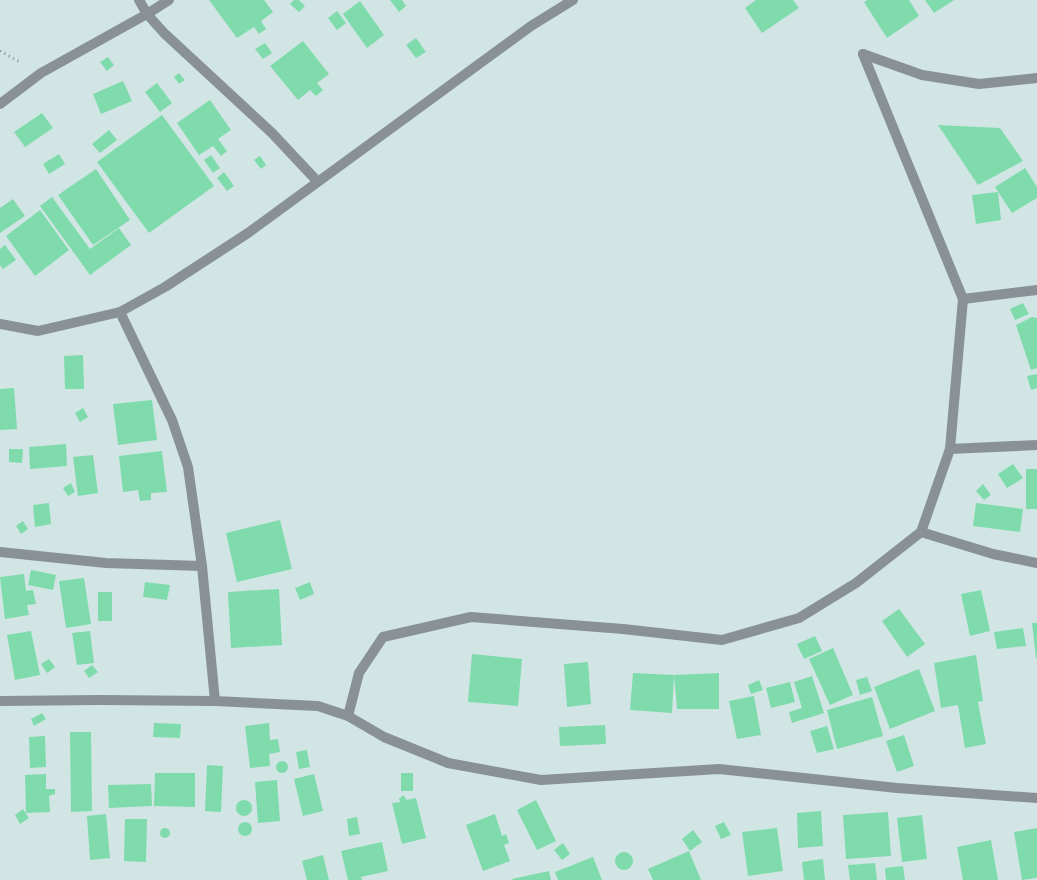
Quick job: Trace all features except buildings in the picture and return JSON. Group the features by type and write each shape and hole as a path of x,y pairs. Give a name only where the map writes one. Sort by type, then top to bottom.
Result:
{"street":[{"path":"139,0 147,14 164,34 272,133 318,181"},
{"path":"0,104 41,73 169,0"},
{"path":"0,324 38,332 120,312 158,291 248,233 531,26 573,0"},
{"path":"348,716 359,673 383,637 470,618 623,629 722,640 798,618 856,583 921,532 950,449 963,299 863,54 922,75 980,84 1037,78"},
{"path":"963,299 1037,290"},
{"path":"120,312 172,420 188,467 202,566 215,701"},
{"path":"950,449 1037,445"},
{"path":"921,532 993,554 1037,563"},
{"path":"0,552 106,563 202,566"},
{"path":"0,701 215,701 318,706 348,716 384,737 448,763 541,780 719,769 897,788 1037,798"}]}
